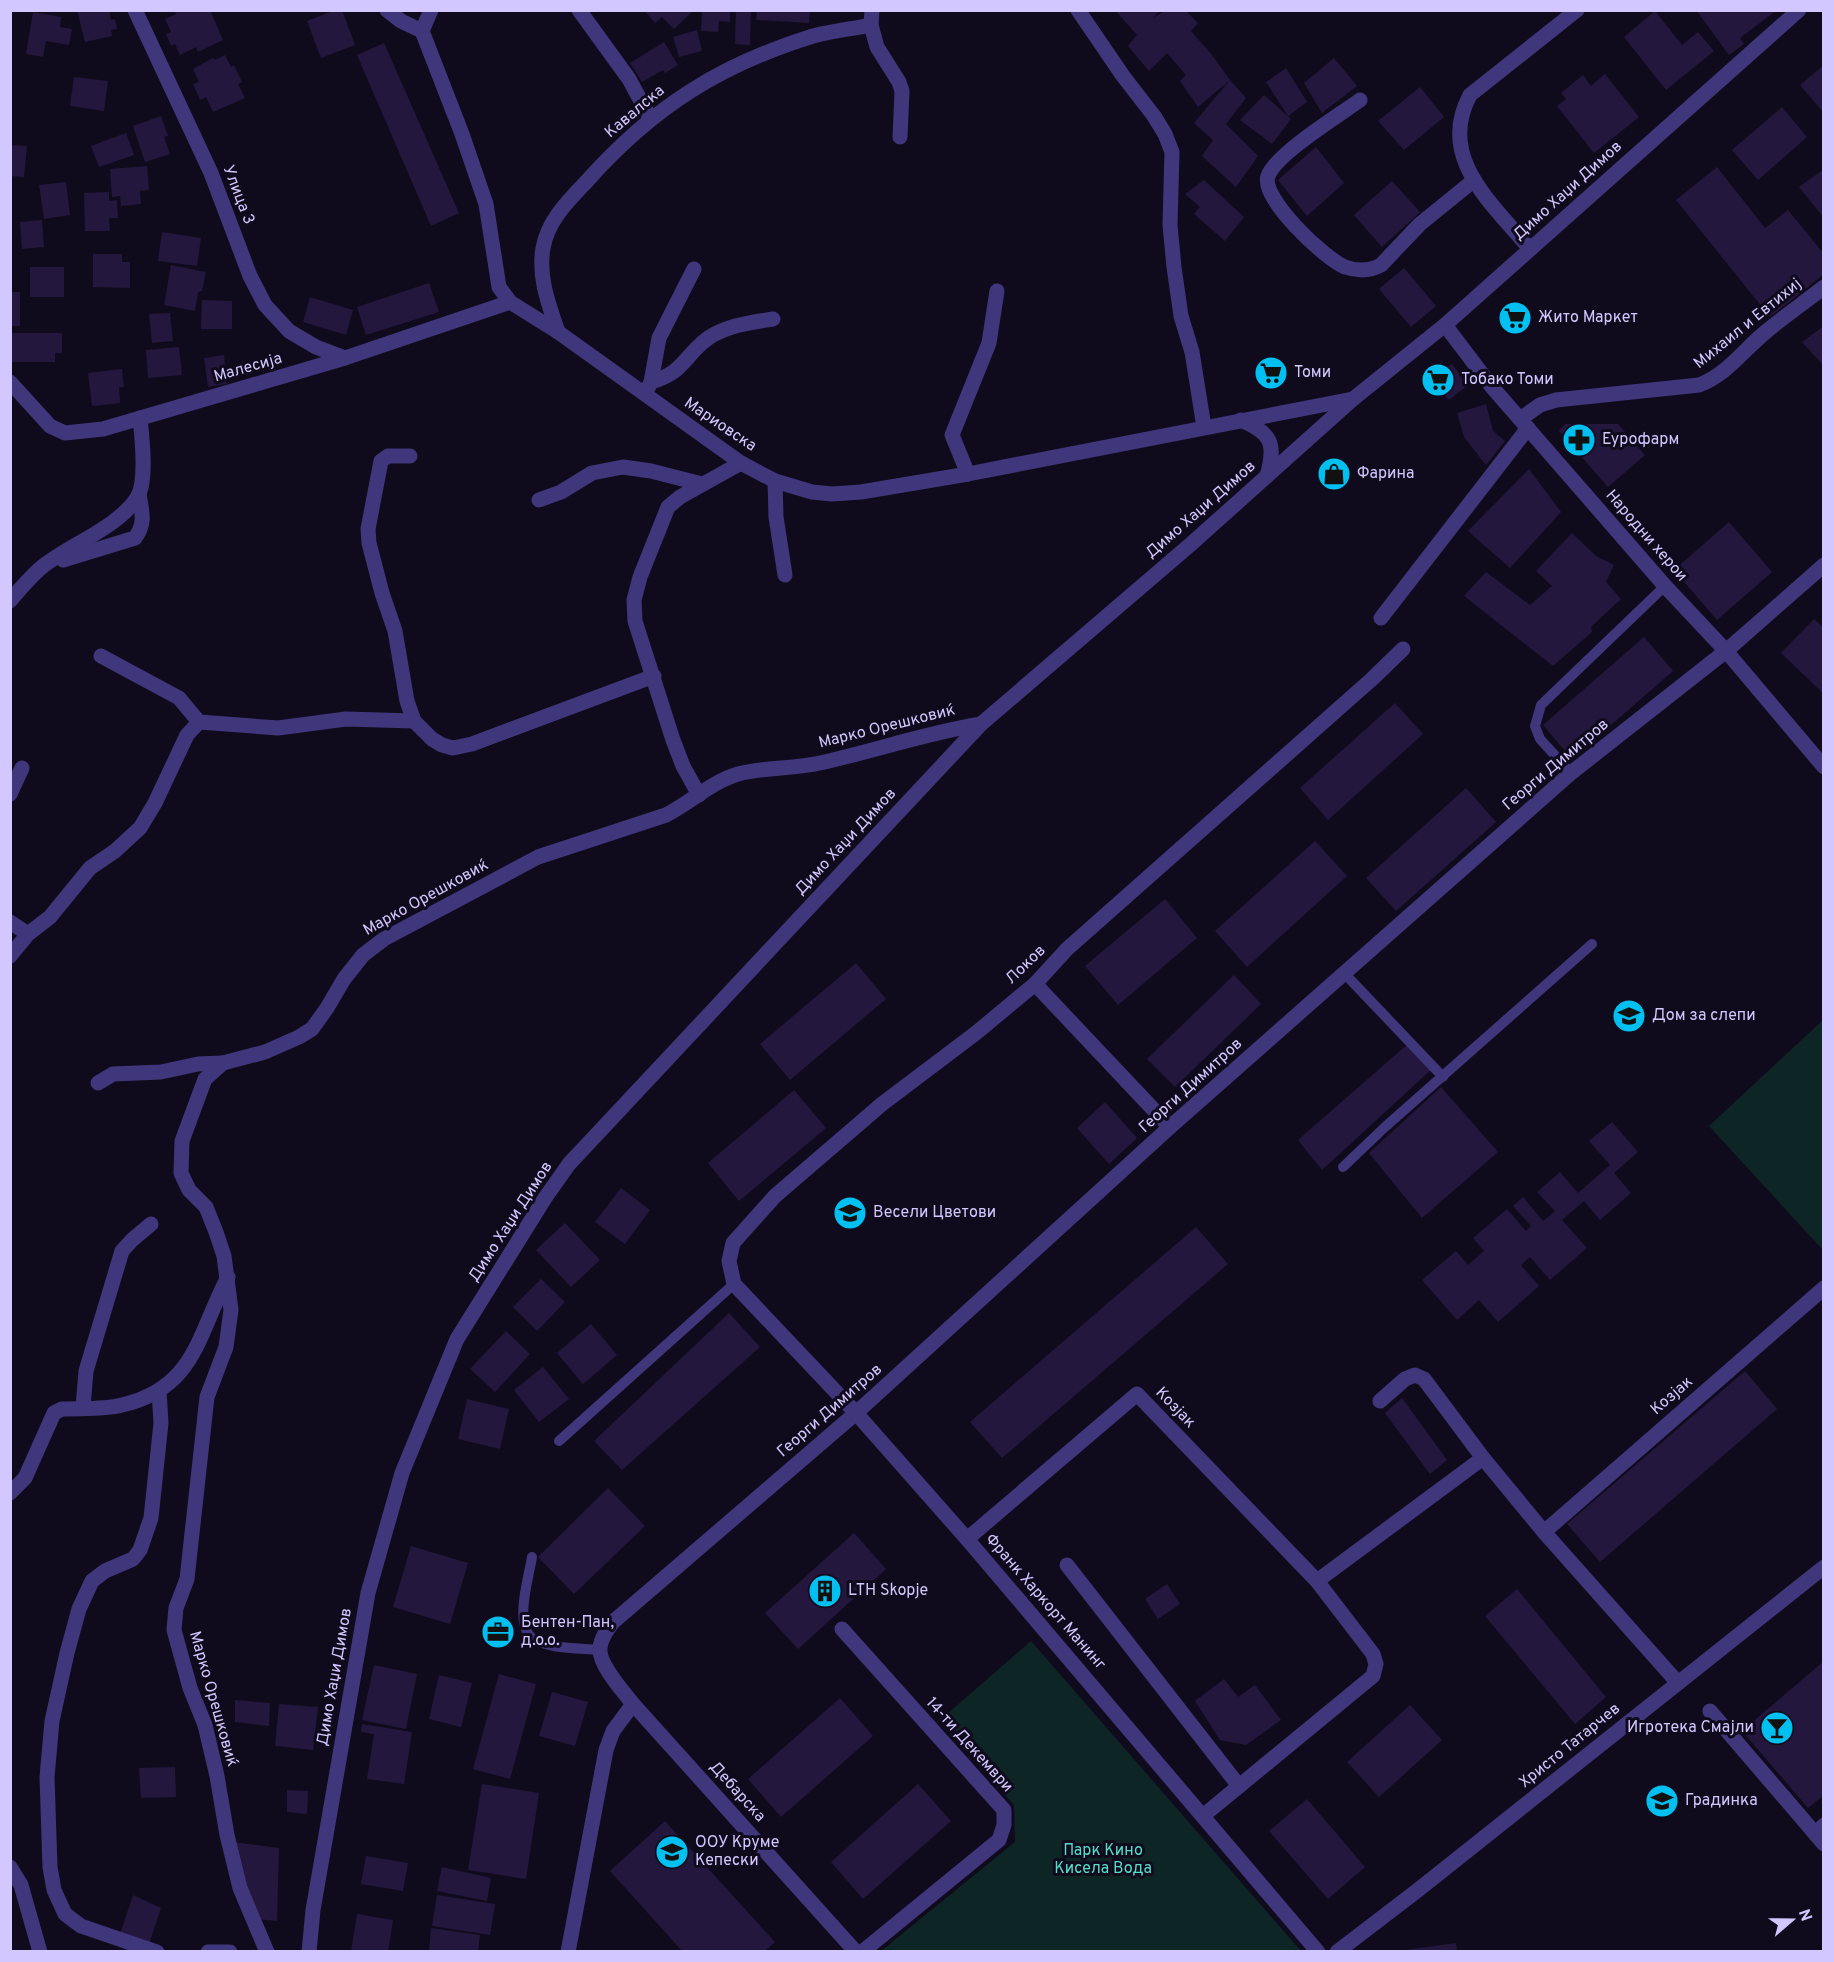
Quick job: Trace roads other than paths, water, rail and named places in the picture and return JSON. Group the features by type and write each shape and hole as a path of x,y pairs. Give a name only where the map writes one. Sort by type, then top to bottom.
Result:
{"street":[{"name":"Улица 3","path":"135,10 211,173 250,276 265,305 289,331 316,347 345,358"},
{"path":"387,10 401,21 422,31 482,193 499,287 510,302"},
{"path":"422,31 431,10"},
{"path":"579,10 628,79 651,118"},
{"path":"1078,10 1123,76 1154,116 1172,152 1170,225 1174,267 1181,316 1192,352 1204,428"},
{"path":"1530,249 1473,181 1460,153 1462,109 1470,94 1577,10"},
{"name":"Димо Хаџи Димов","path":"309,1952 313,1910 368,1593 402,1473 457,1339 545,1198 569,1164 981,724 1191,544 1353,399 1445,325 1799,10"},
{"name":"Кавалска","path":"558,332 546,295 542,270 543,248 548,230 557,213 600,166 651,118 696,86 732,66 872,18 877,47 899,82 902,91 900,137"},
{"path":"1359,100 1295,147 1271,169 1266,179 1271,196 1320,250 1344,267 1374,269 1381,265 1420,225 1473,181"},
{"path":"648,388 659,338 694,269"},
{"name":"Михаил и Евтихиј","path":"1381,618 1540,405 1556,400 1699,386 1711,381 1733,364 1766,331 1824,287"},
{"path":"968,474 952,435 989,343 997,291"},
{"name":"Малесија","path":"10,382 50,426 65,433 103,429 345,358 510,302"},
{"name":"Мариовска","path":"510,302 648,388 741,463 792,488 832,494 861,492 968,474 1353,399"},
{"path":"648,388 667,378 704,341 737,325 773,319"},
{"name":"Народни херои","path":"1445,325 1492,387 1665,586 1726,651 1824,766"},
{"path":"43,566 135,538 142,529 143,519 139,494 144,450 140,418"},
{"path":"1241,420 1261,429 1269,443 1272,456 1266,476"},
{"path":"410,456 388,456 381,462 368,529 369,543 395,631 407,701 414,721 432,739 453,748 472,744 654,676"},
{"path":"699,795 683,766 673,740 635,621 633,600 668,507 680,497 741,463"},
{"path":"539,500 561,492 592,473 623,467 651,471 702,484"},
{"path":"775,481 776,517 784,575"},
{"path":"10,600 43,566 117,518 128,509 139,494"},
{"name":"Георги Димитров","path":"600,1650 603,1635 613,1622 856,1413 1170,1127 1571,773 1726,651 1824,565"},
{"name":"Локов","path":"734,1284 729,1262 732,1243 775,1196 882,1104 976,1033 1035,984 1067,949 1372,679 1402,649"},
{"path":"101,656 179,698 199,722 279,728 346,719 414,721"},
{"path":"10,956 28,933 50,917 90,868 115,851 140,828 187,735 199,722"},
{"name":"Марко Орешковиќ","path":"267,1952 240,1888 205,1725 189,1688 174,1630 176,1608 187,1579 207,1397 226,1347 231,1310 224,1256 206,1207 189,1190 180,1173 182,1141 205,1079 223,1063 265,1052 312,1029 344,979 363,955 384,939 538,857 666,815 684,806 717,783 737,775 784,766 818,764 940,731 981,724"},
{"path":"10,794 22,768"},
{"path":"10,922 28,933"},
{"path":"1035,984 1170,1127"},
{"path":"98,1083 113,1074 161,1072 198,1064 223,1063"},
{"path":"83,1407 86,1371 122,1251 132,1239 151,1224"},
{"path":"10,1492 25,1478 54,1413 62,1409 120,1406 159,1391 176,1376 198,1347 228,1276"},
{"name":"Франк Харкорт Манинг","path":"734,1284 856,1413 967,1539 1204,1815 1318,1952"},
{"name":"Козјак","path":"1544,1532 1824,1288"},
{"path":"1380,1401 1405,1379 1415,1375 1424,1379 1483,1458 1544,1532 1678,1683"},
{"path":"157,1952 81,1926 65,1914 54,1890 50,1867 47,1778 52,1721 79,1610 92,1581 105,1571 133,1559 140,1550 150,1518 161,1423 159,1391"},
{"name":"Козјак","path":"967,1539 1137,1394 1317,1581 1373,1654 1376,1670 1373,1676 1204,1815"},
{"path":"1317,1581 1483,1458"},
{"path":"1067,1565 1239,1786"},
{"name":"Христо Татарчев","path":"1337,1952 1824,1567"},
{"name":"14-ти Декември","path":"842,1629 1004,1810 1004,1825 999,1840 862,1952"},
{"name":"Дебарска","path":"600,1650 612,1677 633,1704 856,1952"},
{"path":"568,1952 606,1749 613,1731 633,1704"},
{"path":"1710,1711 1818,1827 1824,1844"},
{"path":"10,1867 21,1885 40,1952"},
{"path":"208,1952 230,1952"}],"lane":[{"path":"1571,773 1540,739 1534,726 1541,705 1665,586"},
{"path":"1343,1167 1592,944"},
{"path":"1345,974 1443,1077"},
{"path":"559,1442 734,1284"},
{"path":"532,1557 523,1621 531,1637 542,1643 557,1646 600,1650"}],"place":[{"name":"Жито Маркет","path":"1515,318"},
{"name":"Томи","path":"1271,373"},
{"name":"Тобако Томи","path":"1438,380"},
{"name":"Еурофарм","path":"1579,440"},
{"name":"Фарина","path":"1334,474"},
{"name":"Дом за слепи","path":"1629,1016"},
{"name":"Весели Цветови","path":"850,1213"},
{"name":"LTH Skopje","path":"825,1591"},
{"name":"Бентен-Пан, д.о.о.","path":"498,1632"},
{"name":"Игротека Смајли","path":"1777,1728"},
{"name":"Градинка","path":"1662,1801"},
{"name":"ООУ Круме Кепески","path":"672,1852"}],"park label":[{"name":"Парк Кино Кисела Вода","path":"1103,1860"}]}
